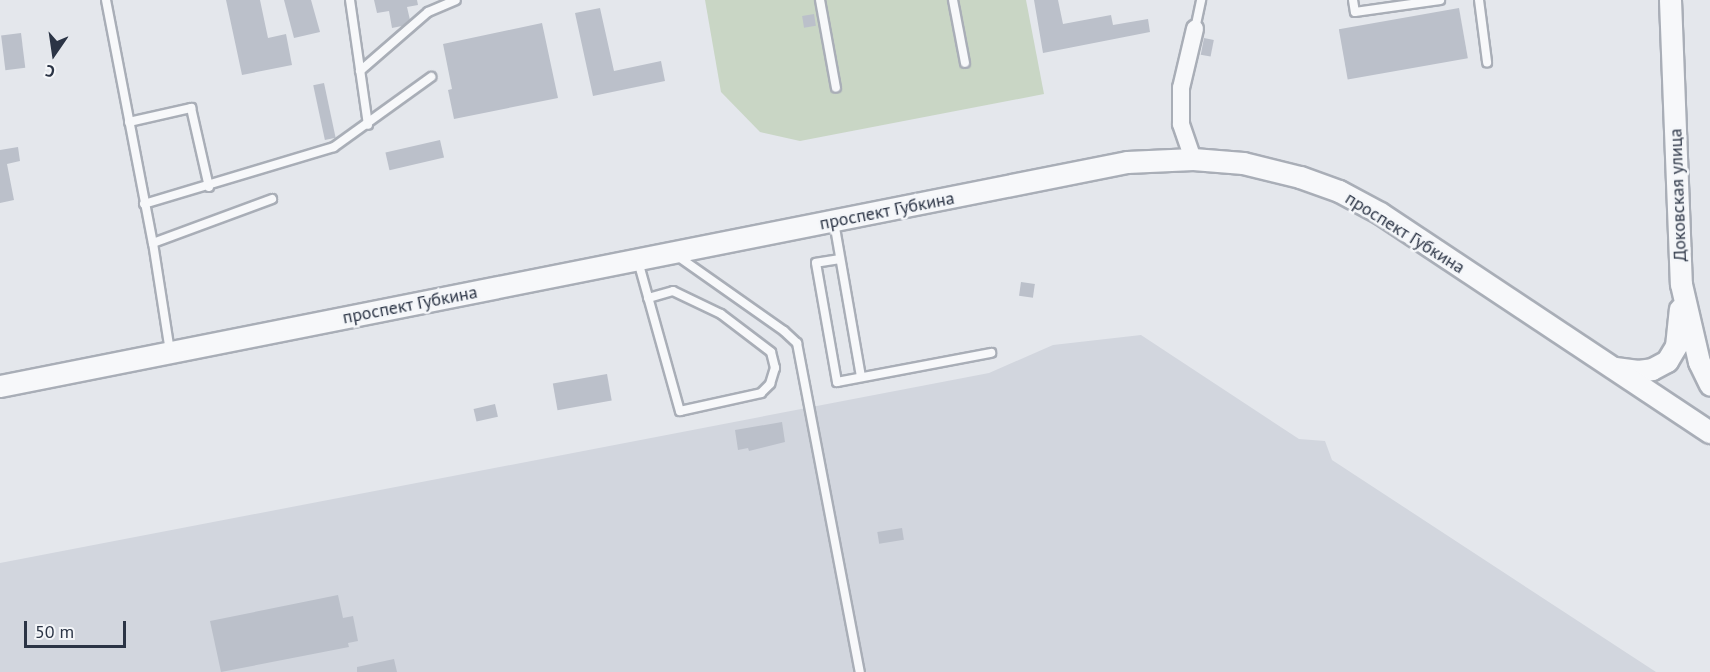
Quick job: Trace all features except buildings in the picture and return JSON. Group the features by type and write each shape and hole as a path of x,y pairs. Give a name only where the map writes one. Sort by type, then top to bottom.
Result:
{"street":[{"name":"Доковская улица","path":"1670,0 1682,284 1699,362 1710,385"},
{"path":"1193,159 1181,124 1181,88 1195,29"},
{"name":"проспект Губкина","path":"0,386 1127,162 1193,159 1243,163 1300,177 1339,191 1380,213 1710,432"},
{"path":"1613,368 1638,371 1652,369 1667,361 1676,346 1682,284"}],"lane":[{"path":"106,0 153,243 171,351"},
{"path":"350,0 368,125"},
{"path":"360,71 428,12 456,0"},
{"path":"820,0 836,88"},
{"path":"953,0 965,63"},
{"path":"1195,29 1201,0"},
{"path":"1353,0 1355,12 1440,0"},
{"path":"1479,0 1487,62"},
{"path":"144,204 209,187 334,147 368,125 431,77"},
{"path":"129,122 191,108 209,187"},
{"path":"153,243 272,199"},
{"path":"834,222 861,377"},
{"path":"673,254 784,331 797,343 861,672"},
{"path":"840,259 816,263 837,382 991,353"},
{"path":"638,261 648,298 680,411 761,393 770,384 776,368 771,352 721,314 673,291 648,298"}],"shaded area":[{"path":"1141,335 1299,439 1325,441 1332,460 1656,672 0,672 0,563 989,373 1053,345"}],"green space":[{"path":"705,0 1026,0 1044,94 800,141 760,132 721,92"}]}
